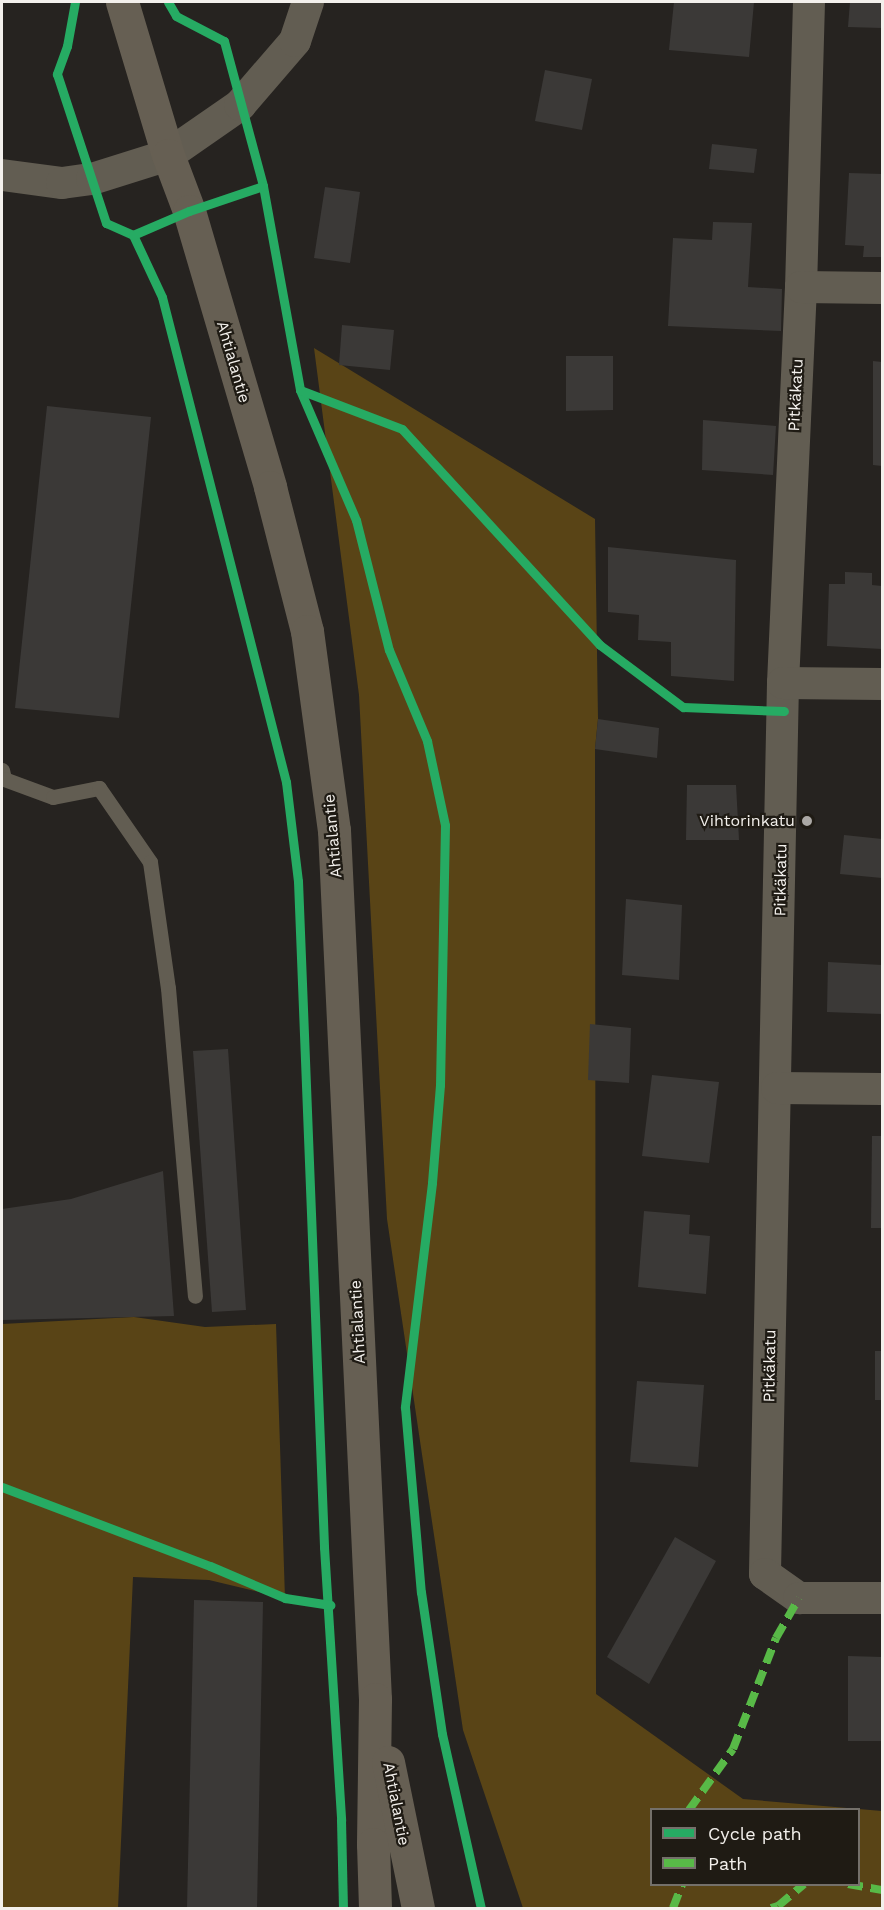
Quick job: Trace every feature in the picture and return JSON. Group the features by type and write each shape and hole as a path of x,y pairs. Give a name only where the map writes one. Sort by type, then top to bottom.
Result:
{"main road":[{"name":"Ahtialantie","path":"123,2 168,155 189,211 253,429 307,631 333,819 345,1030 375,1699 373,1844 375,1908"},
{"name":"Ahtialantie","path":"375,1699 418,1908"}],"street":[{"path":"2,175 62,183 92,178 168,155 240,105 296,41 308,2"},
{"name":"Pitkäkatu","path":"809,2 801,287 783,682 777,1088 765,1574 799,1598 882,1598"},
{"path":"801,287 882,288"},
{"path":"783,682 882,684"},
{"path":"777,1088 882,1089"}],"lane":[{"path":"2,770 4,779 54,796 99,788 150,862 168,987 195,1296"}],"shaded area":[{"path":"314,348 595,519 598,719 595,749 596,1694 743,1799 847,1808 650,1808 650,1886 860,1886 860,1809 882,1811 882,1908 523,1908 463,1730 387,1219 359,695"},
{"path":"134,1317 205,1327 276,1324 285,1598 209,1580 133,1577 118,1908 2,1908 2,1324"}],"building":[{"path":"674,2 754,2 749,57 669,50"},
{"path":"850,2 882,2 882,28 848,27"},
{"path":"545,70 592,79 582,130 535,121"},
{"path":"712,144 757,149 754,173 709,169"},
{"path":"849,173 882,174 882,257 863,257 864,246 845,245"},
{"path":"325,187 360,192 350,263 314,258"},
{"path":"713,222 752,223 748,287 782,289 781,331 668,326 673,238 712,240"},
{"path":"342,325 394,330 390,370 339,365"},
{"path":"566,356 613,356 613,410 566,411"},
{"path":"873,361 882,362 882,466 873,465"},
{"path":"47,406 151,417 119,718 15,708"},
{"path":"703,420 776,426 773,475 702,470"},
{"path":"608,547 736,560 734,681 671,676 671,642 638,640 639,615 608,612"},
{"path":"845,572 872,573 872,585 882,586 882,649 827,646 829,584 845,584"},
{"path":"598,719 659,728 657,758 595,749"},
{"path":"687,785 736,785 739,840 686,840"},
{"path":"844,835 882,839 882,878 840,874"},
{"path":"626,899 682,905 679,980 622,975"},
{"path":"828,962 882,965 882,1014 827,1012"},
{"path":"590,1024 631,1028 629,1083 588,1080"},
{"path":"228,1049 246,1310 212,1312 193,1051"},
{"path":"652,1075 719,1082 709,1163 642,1156"},
{"path":"872,1136 882,1136 882,1228 871,1228"},
{"path":"163,1171 174,1316 2,1320 2,1209 71,1199"},
{"path":"644,1211 690,1215 689,1234 710,1236 706,1294 638,1287"},
{"path":"875,1351 882,1351 882,1400 875,1400"},
{"path":"637,1381 704,1385 698,1467 630,1462"},
{"path":"675,1537 716,1561 649,1684 607,1657"},
{"path":"194,1600 263,1602 257,1908 187,1908"},
{"path":"848,1656 882,1657 882,1741 848,1741"}],"marked path":[{"path":"690,1808 733,1749 776,1638 799,1598"},
{"path":"673,1908 681,1886"},
{"path":"771,1908 778,1906 802,1886"},
{"path":"859,1886 882,1890"}],"cycle path":[{"path":"75,2 67,46 57,74 106,223 133,235 162,297 286,782 298,881 324,1547 341,1820 343,1908"},
{"path":"168,2 176,16 224,41 263,186 300,390 356,520 389,650 427,741 445,825 440,1085 432,1183 405,1407 421,1592 442,1734 481,1908"},
{"path":"133,235 189,211 263,186"},
{"path":"300,390 402,429 600,645 683,707 784,711"},
{"path":"2,1487 210,1566 285,1598 330,1605"}],"place":[{"name":"Vihtorinkatu","path":"807,821"}]}
